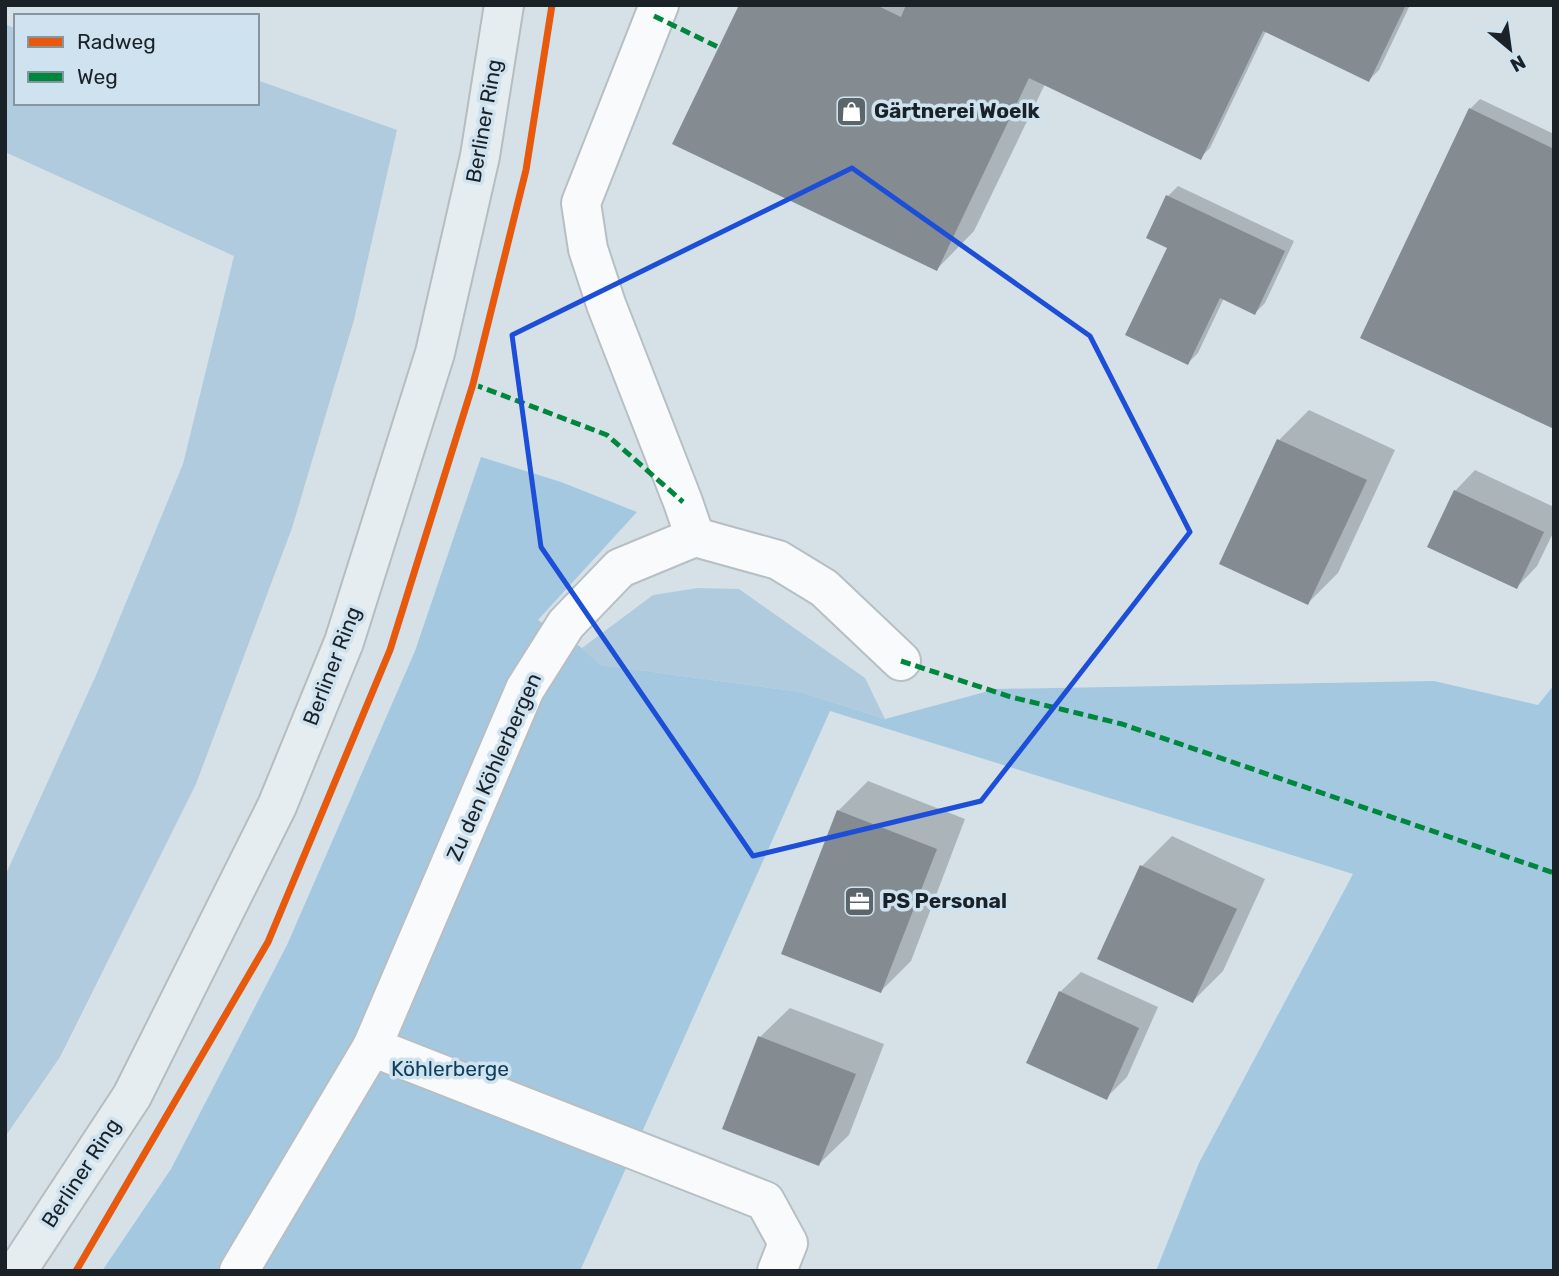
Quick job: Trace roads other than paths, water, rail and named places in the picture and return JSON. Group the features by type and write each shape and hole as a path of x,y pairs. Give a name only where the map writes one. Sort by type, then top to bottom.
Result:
{"main road":[{"name":"Berliner Ring","path":"17,1271 131,1096 277,806 344,642 435,353 480,156 504,5"}],"lane":[{"path":"659,5 581,204 588,249 606,304 695,537 778,560 824,588 901,661"},
{"name":"Zu den Köhlerbergen","path":"239,1271 372,1047 525,689 566,624 620,568 695,537"},
{"path":"372,1047 765,1201 788,1243 777,1271"}],"place":[{"name":"Gärtnerei Woelk","path":"851,111"},
{"name":"PS Personal","path":"859,901"}],"park label":[{"name":"Köhlerberge","path":"450,1069"}]}
